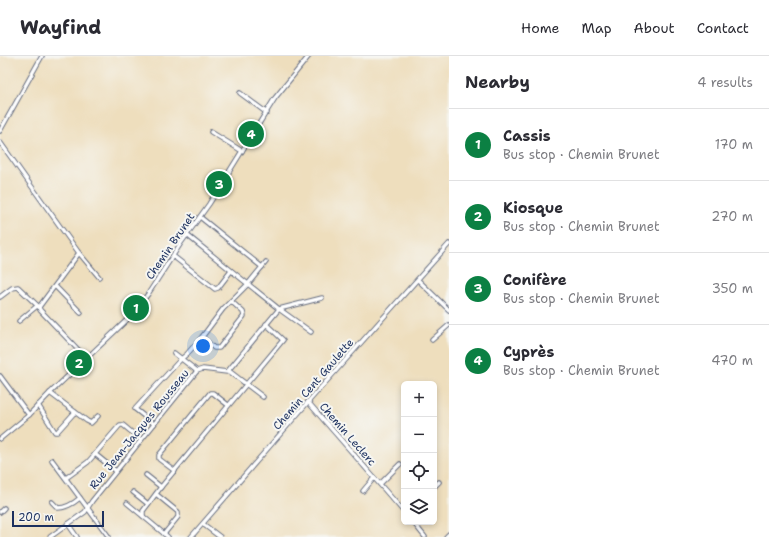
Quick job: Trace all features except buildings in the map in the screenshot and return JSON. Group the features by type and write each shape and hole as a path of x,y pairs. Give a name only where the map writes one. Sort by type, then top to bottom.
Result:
{"street":[{"path":"0,131 42,56"},
{"name":"Chemin Brunet","path":"0,439 29,415 130,317 148,294 172,256 224,181 284,85 309,56"},
{"path":"240,93 267,113"},
{"path":"211,132 242,151"},
{"path":"0,142 79,253 99,277"},
{"path":"200,217 262,267"},
{"path":"187,235 279,309 311,332"},
{"name":"Chemin Cent Gaulette","path":"191,537 308,402 449,244"},
{"path":"19,321 38,306 55,286 79,253"},
{"path":"172,256 215,289 218,288 231,271"},
{"path":"154,424 135,409 187,354 223,309 248,284 266,262"},
{"path":"418,280 449,310"},
{"path":"55,286 81,313"},
{"path":"0,297 12,288 16,287 38,306 40,310 87,359"},
{"path":"263,398 229,370 279,309 322,298"},
{"path":"202,337 214,348 219,348 244,314 231,301"},
{"path":"143,516 143,511 161,487 283,340 266,324"},
{"path":"432,340 449,325"},
{"path":"174,353 197,371"},
{"name":"Rue Jean-Jacques Rousseau","path":"50,537 88,509 92,501 197,371 203,369 224,373 229,370"},
{"path":"0,376 29,415"},
{"path":"50,393 89,422 94,421 98,416"},
{"path":"175,471 159,459 160,455 210,393 213,393 228,405"},
{"name":"Chemin Leclerc","path":"308,402 401,508"},
{"path":"38,405 55,432 57,432 75,412"},
{"path":"66,478 88,462 120,425 123,425 141,440"},
{"path":"95,454 116,471"},
{"path":"52,460 109,537"},
{"path":"380,484 400,464"},
{"path":"146,475 161,487"},
{"name":"Chemin Leclerc","path":"363,491 374,478"},
{"path":"133,492 148,504"},
{"path":"156,494 178,512 178,518 164,534"},
{"path":"52,502 61,508 80,498"},
{"path":"127,503 168,537"},
{"path":"0,512 4,508"},
{"path":"68,524 77,537"},
{"path":"202,524 220,537"},
{"path":"416,525 426,537"},
{"path":"446,537 449,534"}],"place":[{"name":"Cyprès","path":"251,134"},
{"name":"Conifère","path":"219,184"},
{"name":"Cassis","path":"136,308"},
{"name":"Kiosque","path":"79,363"}]}
